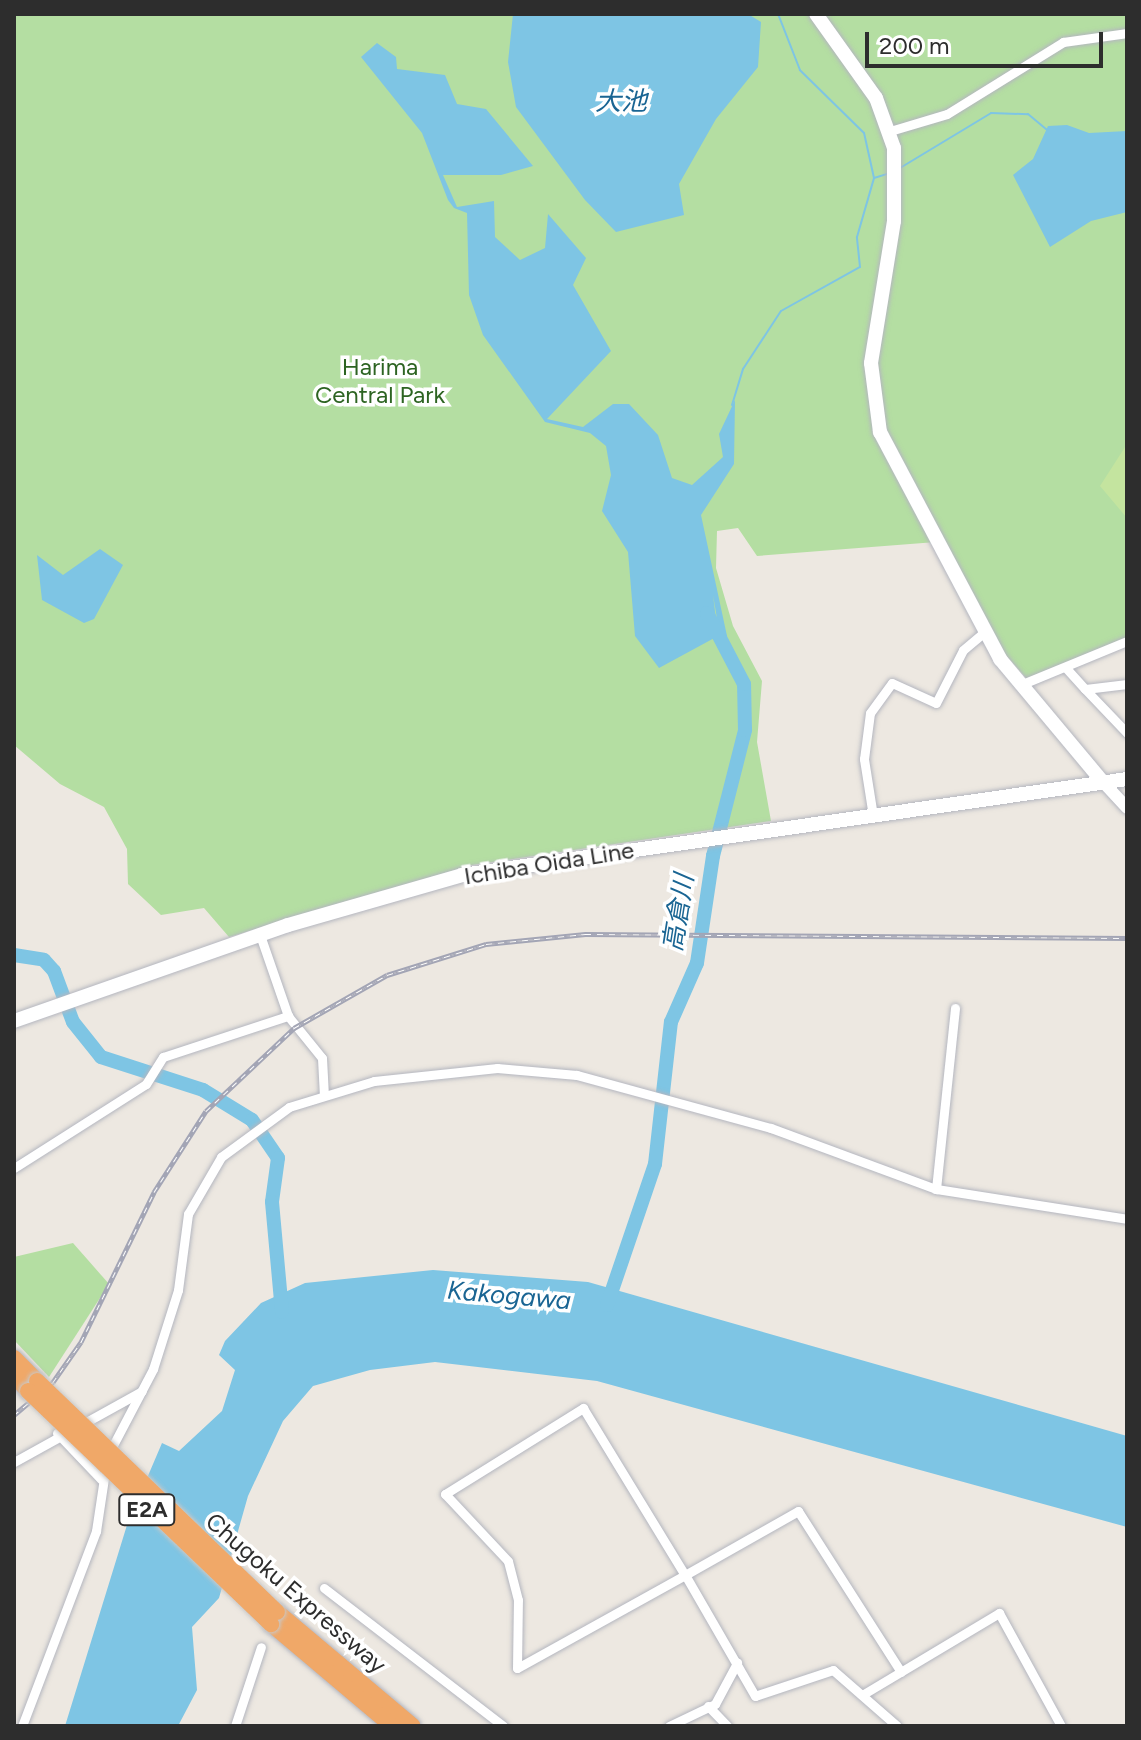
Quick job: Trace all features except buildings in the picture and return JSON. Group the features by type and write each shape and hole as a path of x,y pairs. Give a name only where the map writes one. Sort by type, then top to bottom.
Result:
{"highway":[{"name":"Chugoku Expressway","path":"14,1358 33,1386 274,1618 392,1726"},
{"name":"Chugoku Expressway","path":"14,1375 33,1386"},
{"name":"Chugoku Expressway","path":"274,1618 413,1726"}],"main road":[{"path":"816,14 854,62 890,131 897,190 871,363 873,410 983,633 1019,685 1103,782"},
{"name":"Ichiba Oida Line","path":"14,1021 56,1003 260,935 462,875 1127,779"}],"street":[{"path":"890,131 947,114 1063,42 1127,33"},
{"path":"873,816 864,759 870,713 892,683 936,703 963,650 983,633"},
{"path":"1019,685 1127,641"},
{"path":"1066,668 1127,733"},
{"path":"1085,689 1127,684"},
{"path":"1103,782 1127,808"},
{"path":"260,935 288,1016 322,1058 324,1094"},
{"path":"936,1189 955,1008"},
{"path":"14,1168 149,1080 157,1062 288,1016"},
{"path":"22,1726 96,1531 101,1479 169,1325 188,1214 221,1157 250,1131 324,1094 482,1069 577,1075 771,1128 936,1189 1127,1219"},
{"path":"14,1462 57,1433 142,1391"},
{"path":"897,1726 833,1670 755,1696 685,1575 583,1408 445,1494 508,1561 518,1600 517,1668 685,1575 798,1511 901,1672"},
{"path":"57,1433 101,1479"},
{"path":"324,1588 503,1726"},
{"path":"862,1695 999,1613 1061,1726"},
{"path":"235,1726 261,1647"},
{"path":"669,1726 724,1696 737,1663"},
{"path":"708,1706 727,1726"}],"green space":[{"name":"Harima Central Park","path":"14,14 1127,14 1127,641 1027,679 992,639 936,542 757,556 738,528 717,531 716,568 733,626 762,681 757,742 771,821 472,865 229,937 204,908 161,915 128,884 127,849 104,807 60,784 14,745"},
{"path":"1127,444 1127,518 1100,486"},
{"path":"73,1243 109,1284 49,1377 14,1340 14,1257"}],"water":[{"name":"大池","path":"513,14 748,14 761,22 758,67 716,119 679,184 684,215 616,232 585,200 516,107 508,62"},
{"path":"377,43 396,57 397,69 445,75 457,104 486,109 533,166 501,175 443,175 457,207 494,201 495,237 520,260 545,248 548,214 586,258 573,285 611,351 547,419 583,427 613,404 629,404 658,435 672,478 692,485 723,457 719,434 735,400 734,464 701,515 727,636 720,636 713,595 718,636 659,668 635,636 628,552 602,511 611,475 606,446 590,433 545,422 483,335 469,295 467,213 454,208 448,200 422,133 361,57"},
{"path":"1067,125 1089,133 1127,131 1127,212 1091,221 1050,247 1013,175 1033,159 1048,126"},
{"path":"100,549 123,565 94,619 84,623 42,600 37,555 63,575"},
{"name":"Kakogawa","path":"433,1270 588,1282 1127,1436 1127,1527 597,1381 435,1362 370,1370 313,1386 283,1421 248,1496 219,1598 192,1627 197,1690 178,1726 65,1726 127,1525 162,1443 179,1451 222,1411 235,1370 219,1355 225,1341 261,1303 305,1283"}],"waterway":[{"path":"732,405 743,369 781,311 860,267 857,237 874,178 864,133 800,70 778,14"},
{"path":"900,168 991,113 1028,114 1047,130"},
{"path":"874,178 887,174"},
{"name":"高倉川","path":"607,1305 655,1164 671,1022 697,963 713,856 745,730 744,684 707,613"},
{"path":"14,955 44,960 54,971 73,1022 101,1057 203,1090 252,1120 278,1158 272,1202 282,1312"}],"railway":[{"path":"14,1415 53,1382 81,1342 154,1192 206,1111 294,1028 387,975 486,944 585,934 1127,938"}]}
